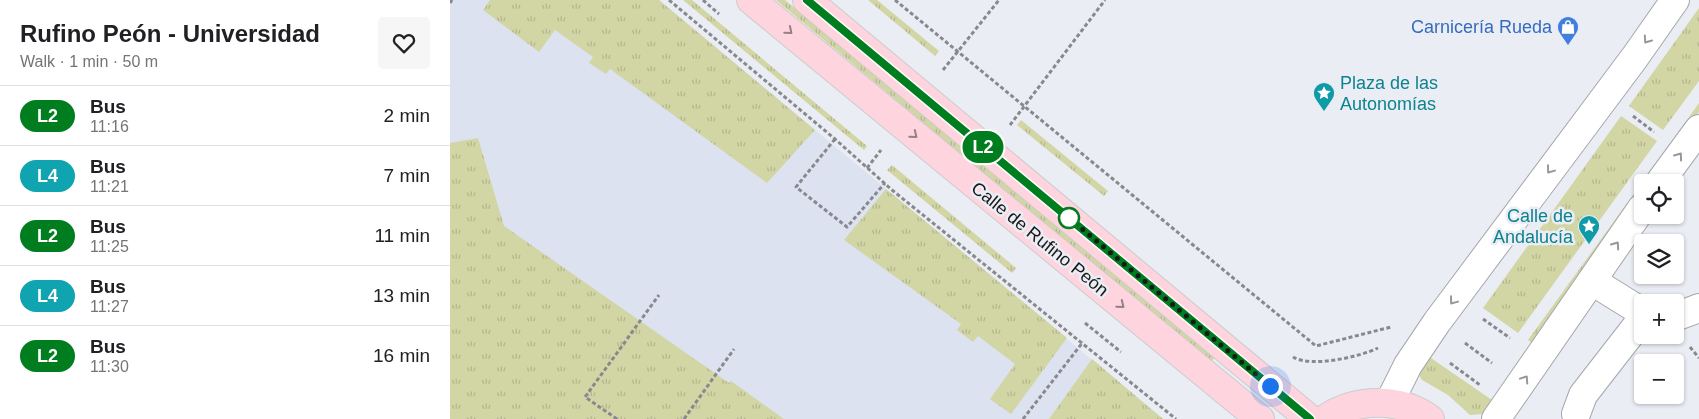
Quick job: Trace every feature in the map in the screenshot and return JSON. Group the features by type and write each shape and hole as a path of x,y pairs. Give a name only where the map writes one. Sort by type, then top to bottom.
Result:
{"main road":[{"name":"Calle de Rufino Peón","path":"751,0 1260,419"},
{"name":"Calle de Rufino Peón","path":"807,0 1310,419"},
{"path":"1389,403 1408,365 1430,332 1635,57 1675,0"},
{"path":"1666,174 1699,129"},
{"path":"1508,403 1634,220"},
{"path":"1592,281 1634,307"},
{"path":"1684,314 1699,308"},
{"path":"1576,414 1583,395 1634,329"},
{"path":"1325,419 1351,407 1370,403 1389,403 1408,408 1430,419"}],"path":[{"path":"670,0 835,139 884,183 1176,419"},
{"path":"895,0 1316,346 1393,327"},
{"path":"943,71 999,0"},
{"path":"1009,126 1105,0"},
{"path":"936,65 950,77"},
{"path":"1628,113 1658,135"},
{"path":"1002,120 1016,132"},
{"path":"835,139 796,187 847,227 884,183"},
{"path":"867,168 882,148"},
{"path":"617,419 585,397 659,295"},
{"path":"1481,317 1511,339"},
{"path":"1287,354 1302,362 1338,359 1376,349 1408,332 1430,332 1508,403"},
{"path":"1430,332 1508,403"},
{"path":"1022,419 1083,342"},
{"path":"684,419 734,349"}],"shaded area":[{"path":"450,0 659,0 1163,419 450,419"}],"green space":[{"path":"490,0 659,0 815,130 767,183 610,69 606,74 589,63 593,57 555,30 539,52 483,10"},
{"path":"683,0 692,0 867,146 864,150"},
{"path":"776,0 785,0 1215,357 1211,362"},
{"path":"868,0 877,0 939,51 935,56"},
{"path":"1699,8 1699,81 1663,130 1629,106"},
{"path":"1699,103 1699,112 1678,141 1674,138"},
{"path":"1621,116 1657,141 1518,333 1483,308"},
{"path":"1021,120 1108,191 1104,196 1017,125"},
{"path":"478,138 504,226 729,383 731,381 784,419 450,419 450,143"},
{"path":"1667,148 1671,151 1654,174 1648,174"},
{"path":"892,165 1016,268 1012,273 887,170"},
{"path":"886,189 1067,338 1011,414 990,399 1015,364 978,336 973,342 957,330 961,324 844,240"},
{"path":"1634,194 1634,201 1533,344 1528,340"},
{"path":"1428,356 1492,400 1483,414 1470,415 1448,395 1422,380 1419,375 1419,368"},
{"path":"1092,359 1163,419 1049,419"}],"bus line":[{"name":"L2","path":"807,0 1310,419"}],"place":[{"name":"Carnicería Rueda","path":"1568,46"},
{"name":"Plaza de las Autonomías","path":"1324,112"},
{"name":"Calle de Andalucía","path":"1589,245"}],"route":[{"path":"1069,218 1270,386"}]}
